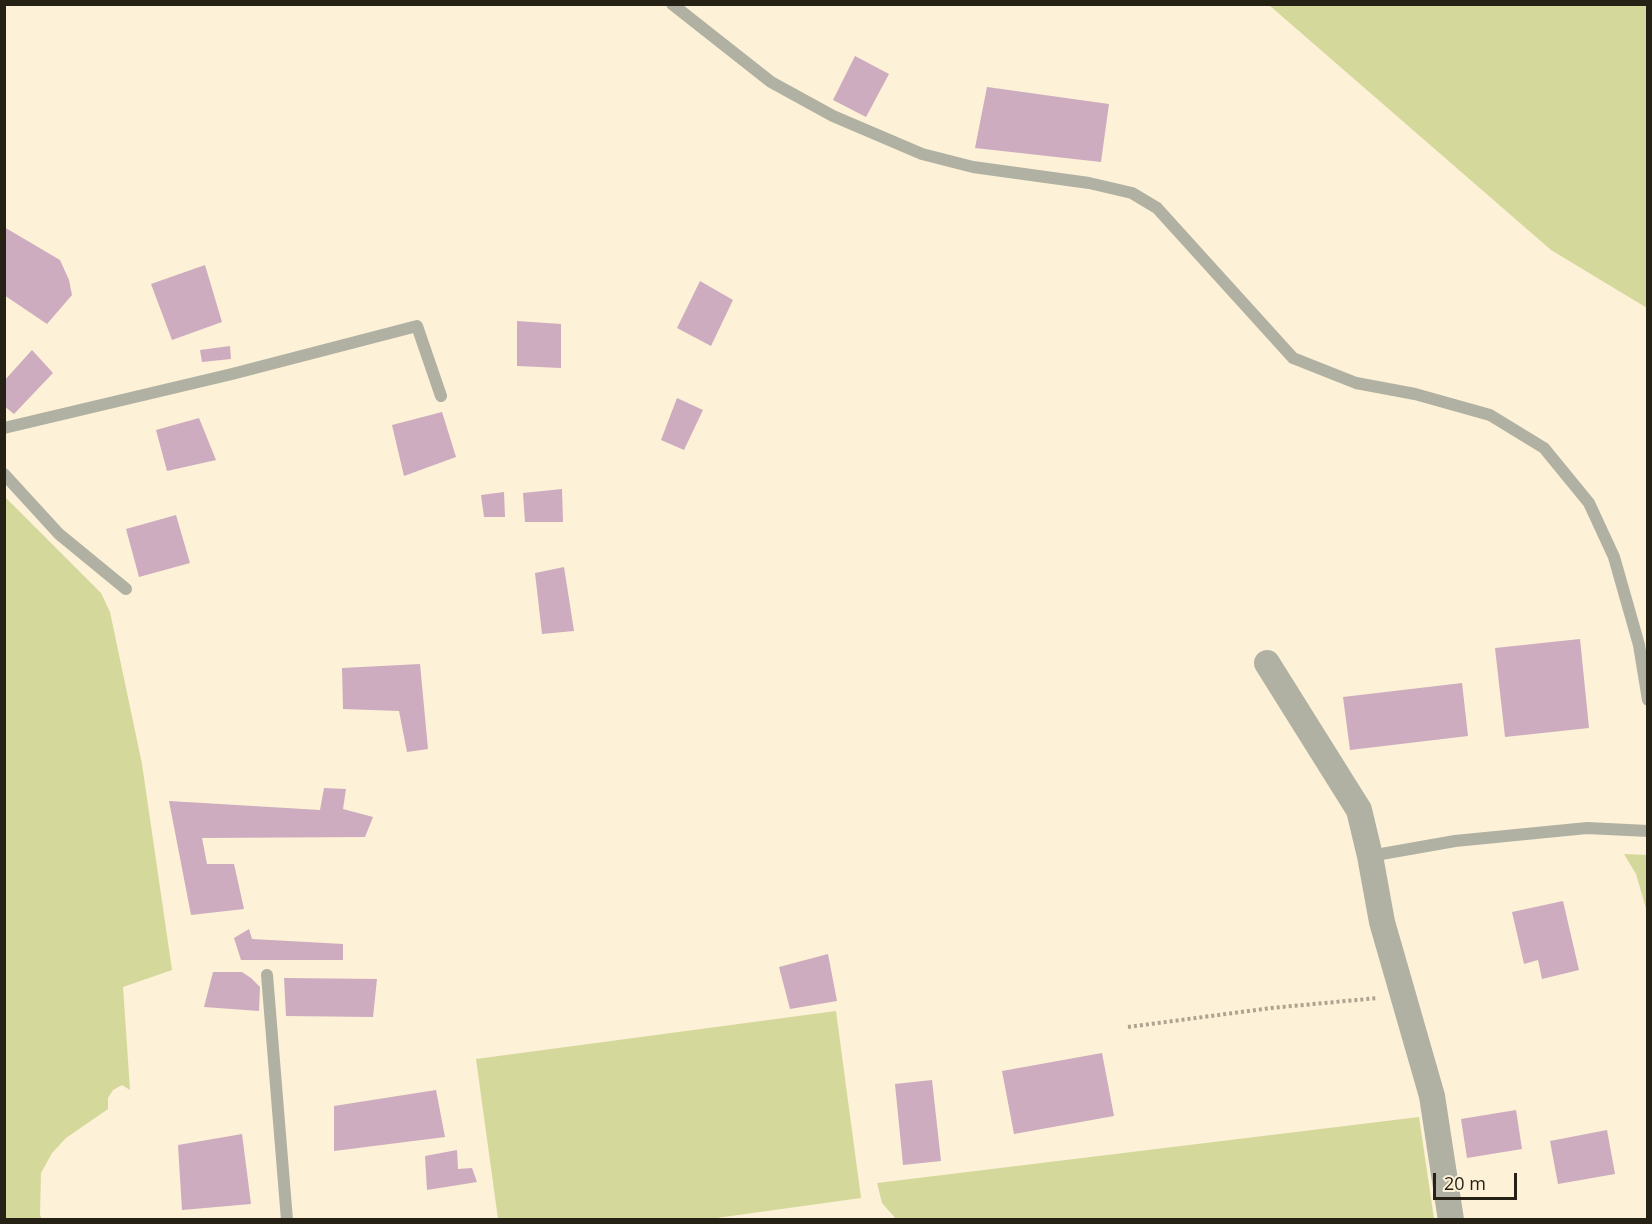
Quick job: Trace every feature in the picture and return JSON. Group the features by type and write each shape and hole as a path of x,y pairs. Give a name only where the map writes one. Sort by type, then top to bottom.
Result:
{"street":[{"path":"1267,663 1359,810 1382,922 1432,1096 1451,1220"}],"lane":[{"path":"672,4 771,82 833,116 922,154 973,167 1089,183 1132,193 1157,208 1293,358 1356,383 1415,394 1490,415 1544,448 1589,503 1614,557 1639,645 1647,700"},
{"path":"4,428 244,371 417,326 441,396"},
{"path":"4,474 59,534 126,589"},
{"path":"1370,856 1455,841 1587,828 1647,831"},
{"path":"267,975 287,1220"}],"path":[{"path":"1128,1027 1271,1008 1383,998 1404,999"}],"green space":[{"path":"1269,5 1647,5 1647,308 1551,250"},
{"path":"4,496 101,593 110,612 142,764 172,970 123,987 130,1090 122,1085 113,1090 108,1098 108,1109 66,1138 52,1153 41,1173 40,1215 42,1219 5,1219"},
{"path":"1624,854 1647,855 1647,912 1636,874"},
{"path":"836,1011 861,1198 702,1220 498,1219 476,1059"},
{"path":"1419,1117 1434,1219 896,1219 882,1203 877,1183"}],"building":[{"path":"855,56 889,74 866,117 833,100"},
{"path":"987,87 1109,104 1101,162 975,148"},
{"path":"4,227 60,260 69,280 72,295 47,324 4,295"},
{"path":"205,265 222,322 172,340 151,284"},
{"path":"700,281 733,300 711,346 677,328"},
{"path":"517,321 561,324 561,368 517,366"},
{"path":"230,346 231,359 202,362 200,350"},
{"path":"32,350 53,373 14,414 4,406 4,381"},
{"path":"677,398 703,410 684,450 661,440"},
{"path":"442,412 456,457 404,476 392,425"},
{"path":"199,418 216,460 167,471 156,430"},
{"path":"562,489 563,522 525,522 523,493"},
{"path":"504,492 505,517 484,517 481,495"},
{"path":"176,515 190,563 139,577 126,529"},
{"path":"564,567 574,631 542,634 535,573"},
{"path":"1580,639 1589,728 1505,737 1495,648"},
{"path":"420,664 428,749 407,752 399,711 343,709 342,668"},
{"path":"1462,683 1468,736 1350,750 1343,697"},
{"path":"324,788 346,789 343,809 373,817 365,837 202,838 207,864 234,864 244,909 191,915 169,801 320,810"},
{"path":"1563,901 1579,970 1542,979 1538,960 1524,964 1512,912"},
{"path":"249,929 252,939 343,944 343,960 241,960 234,938"},
{"path":"828,954 837,1001 790,1009 779,967"},
{"path":"213,972 242,972 251,978 260,987 259,1011 204,1007"},
{"path":"284,978 377,979 373,1017 286,1016"},
{"path":"1102,1053 1114,1116 1014,1134 1002,1071"},
{"path":"932,1080 941,1161 903,1165 895,1084"},
{"path":"436,1090 445,1137 334,1151 334,1106"},
{"path":"1516,1110 1522,1149 1467,1158 1461,1119"},
{"path":"1607,1130 1615,1174 1558,1184 1550,1141"},
{"path":"242,1134 251,1204 182,1210 178,1145"},
{"path":"457,1150 458,1169 472,1168 477,1182 427,1190 425,1156"}]}
